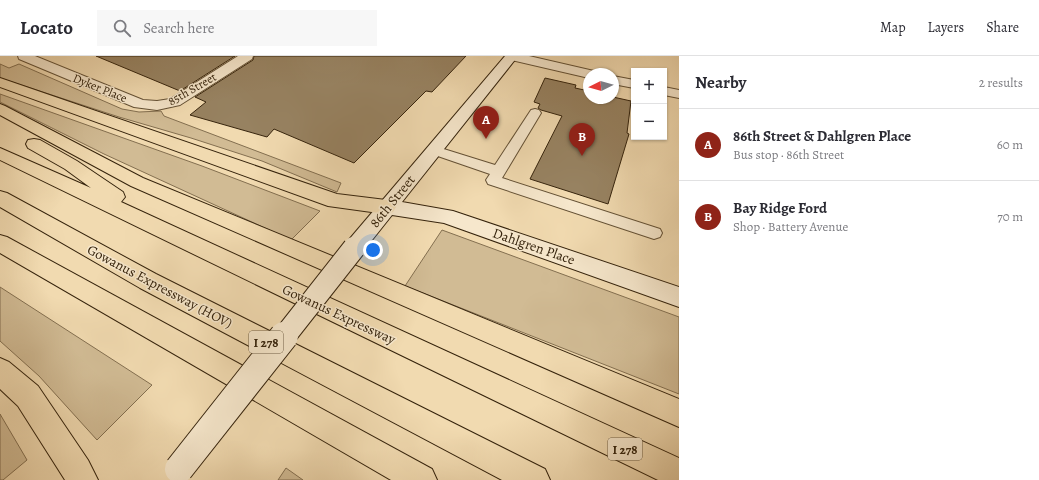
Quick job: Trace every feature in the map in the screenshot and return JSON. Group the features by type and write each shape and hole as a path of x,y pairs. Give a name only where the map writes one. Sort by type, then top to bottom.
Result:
{"highway":[{"path":"0,82 335,201 386,207"},
{"path":"0,109 137,182 679,413"},
{"path":"0,125 71,165 164,231"},
{"name":"Gowanus Expressway","path":"0,153 679,474"},
{"name":"Gowanus Expressway (HOV)","path":"0,198 148,281 534,480"},
{"path":"0,243 421,480"},
{"path":"0,371 28,396 82,480"}],"main road":[{"name":"Dyker Place","path":"24,56 139,104 155,106"},
{"name":"85th Street","path":"155,106 175,102 247,56"},
{"path":"512,56 583,73"},
{"name":"86th Street","path":"174,475 386,207 512,56"},
{"path":"619,81 631,83"},
{"path":"667,92 679,94"},
{"name":"Dahlgren Place","path":"386,207 446,216 679,298"}],"lane":[{"path":"535,113 497,171 493,180 654,233"},
{"path":"434,150 497,171"}],"shaded area":[{"path":"0,64 9,68 19,64 122,109 139,112 161,111 164,116 341,183 337,192 262,161 119,117 0,78"},
{"path":"0,94 202,166 320,211 291,240 104,154 0,102"},
{"path":"442,230 679,317 679,394 405,286"},
{"path":"0,287 152,385 97,440 39,376 0,341"},
{"path":"0,414 27,460 3,480 0,480"},
{"path":"286,468 303,480 278,480"}],"building":[{"path":"96,56 235,56 180,91"},
{"path":"254,56 466,56 432,92 426,91 354,163 274,129 267,137 190,115 206,102 195,97 253,60"},
{"path":"545,78 576,85 575,88 583,90 583,104 619,104 619,98 631,101 627,133 629,134 608,204 530,179 562,116 541,110 538,108 540,104 534,102"}],"place":[{"name":"86th Street & Dahlgren Place","path":"486,139"},
{"name":"Bay Ridge Ford","path":"582,156"}]}
